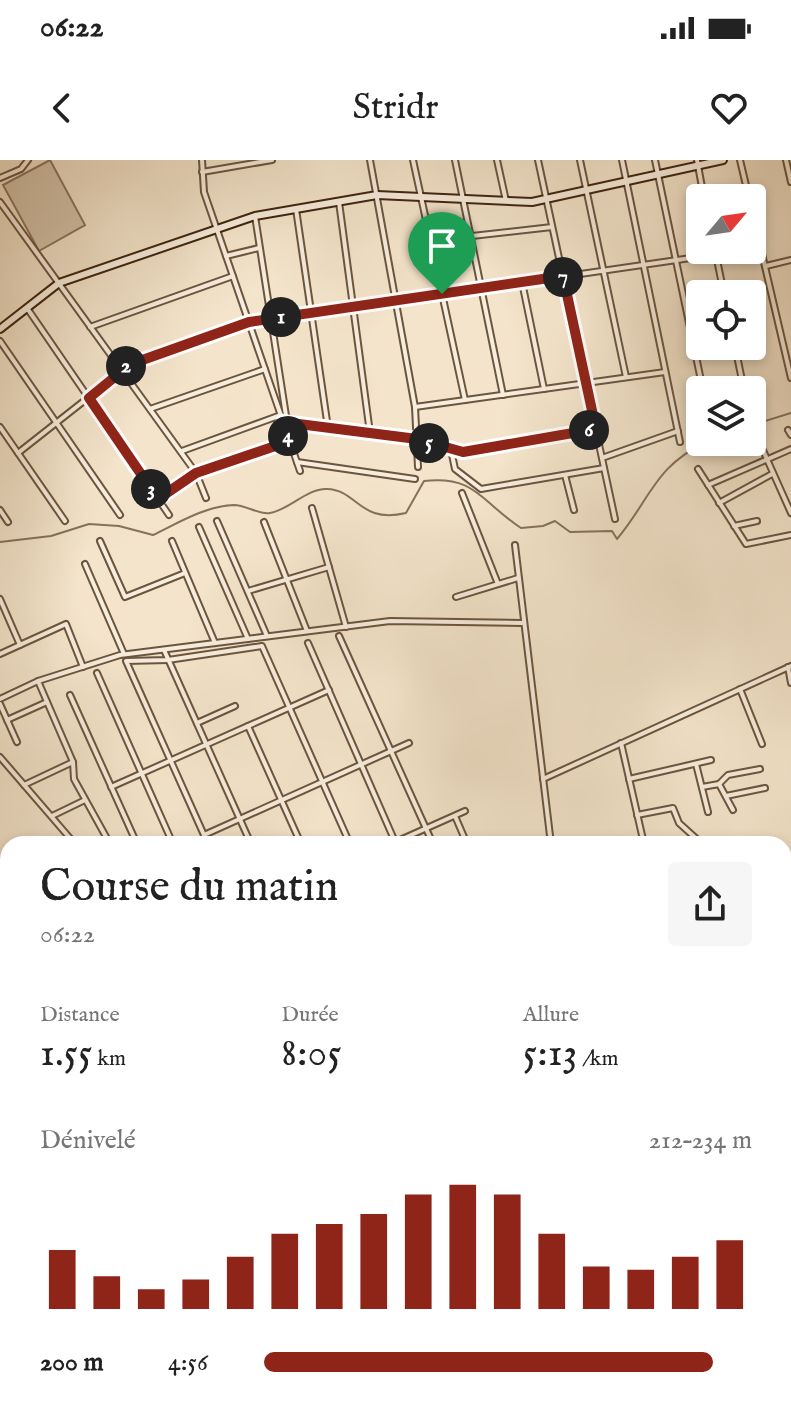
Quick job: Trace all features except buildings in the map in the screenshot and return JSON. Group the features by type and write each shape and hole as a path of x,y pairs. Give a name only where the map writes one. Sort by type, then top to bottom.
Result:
{"street":[{"path":"0,178 21,169 28,160"},
{"path":"202,160 202,172 217,229 285,422"},
{"path":"202,172 272,160"},
{"path":"370,160 415,407 418,467"},
{"path":"413,160 465,400"},
{"path":"455,160 503,395"},
{"path":"497,160 506,203"},
{"path":"538,160 615,519"},
{"path":"580,160 626,377"},
{"path":"622,160 680,442"},
{"path":"655,160 700,376"},
{"path":"0,329 59,283 255,216 377,195 506,203 546,199 627,183 697,163 723,160"},
{"path":"740,160 746,184"},
{"path":"786,160 791,182"},
{"path":"697,163 701,184"},
{"path":"339,201 370,433"},
{"path":"0,202 2,210 59,283 196,473 206,498"},
{"path":"296,209 328,428"},
{"path":"255,216 285,422 300,471"},
{"path":"472,236 552,227"},
{"path":"226,256 260,248"},
{"path":"18,453 121,370 249,322 686,258"},
{"path":"791,260 765,266 791,378"},
{"path":"90,327 233,276"},
{"path":"522,282 544,389"},
{"path":"27,308 169,515"},
{"path":"0,341 120,515"},
{"path":"150,409 265,369"},
{"path":"415,407 665,372"},
{"path":"181,452 281,415"},
{"path":"285,422 417,439 463,452 596,429"},
{"path":"0,427 65,521"},
{"path":"602,458 678,431"},
{"path":"158,499 196,473 290,441"},
{"path":"451,449 455,469 481,489 604,468"},
{"path":"708,485 732,471 766,462 791,449"},
{"path":"764,456 791,513"},
{"path":"297,462 415,479"},
{"path":"698,469 749,545 791,535"},
{"path":"719,503 772,474"},
{"path":"565,475 574,510"},
{"path":"462,493 498,584"},
{"path":"312,508 346,627"},
{"path":"0,510 8,522"},
{"path":"217,521 267,637"},
{"path":"734,526 757,521"},
{"path":"264,522 308,632"},
{"path":"199,527 248,639"},
{"path":"100,541 125,597 185,573"},
{"path":"172,541 215,643"},
{"path":"515,545 550,836"},
{"path":"85,564 124,654"},
{"path":"248,591 329,567"},
{"path":"456,597 518,578"},
{"path":"0,599 20,645"},
{"path":"17,742 0,701 38,681 124,654 390,621 522,623"},
{"path":"0,654 66,624 83,667"},
{"path":"339,636 429,836"},
{"path":"308,643 391,836"},
{"path":"346,836 322,782 262,646 168,660 126,661 204,835 322,782 361,764 409,743"},
{"path":"164,650 247,836"},
{"path":"543,779 790,667 791,683"},
{"path":"97,673 170,836"},
{"path":"38,681 73,762 74,779 105,836"},
{"path":"740,689 762,744"},
{"path":"111,787 329,690"},
{"path":"70,695 133,836"},
{"path":"7,720 47,702"},
{"path":"197,723 235,706"},
{"path":"248,726 297,836"},
{"path":"621,743 642,836"},
{"path":"0,757 68,836"},
{"path":"629,779 711,760"},
{"path":"24,785 73,762"},
{"path":"696,764 708,812"},
{"path":"702,787 719,784 728,775 760,769"},
{"path":"719,784 733,810"},
{"path":"726,796 765,788"},
{"path":"52,816 85,800"},
{"path":"637,815 673,808 679,823 693,836"},
{"path":"410,836 465,811"},
{"path":"455,816 464,836"}],"shaded area":[{"path":"50,160 85,225 39,251 3,185"}],"waterway":[{"path":"766,421 791,413"},
{"path":"0,542 51,536 89,524 119,526 153,535 213,508 234,505 270,513 312,492 327,489 346,495 378,514 406,513 424,481 441,480 467,486 521,528 543,526 555,521 570,532 612,531 617,539 655,484 686,454"}],"route":[{"path":"563,276 596,429 463,452 417,439 283,422 290,441 196,473 158,499 89,398 122,371 120,368 249,322 442,294 563,276"}]}
